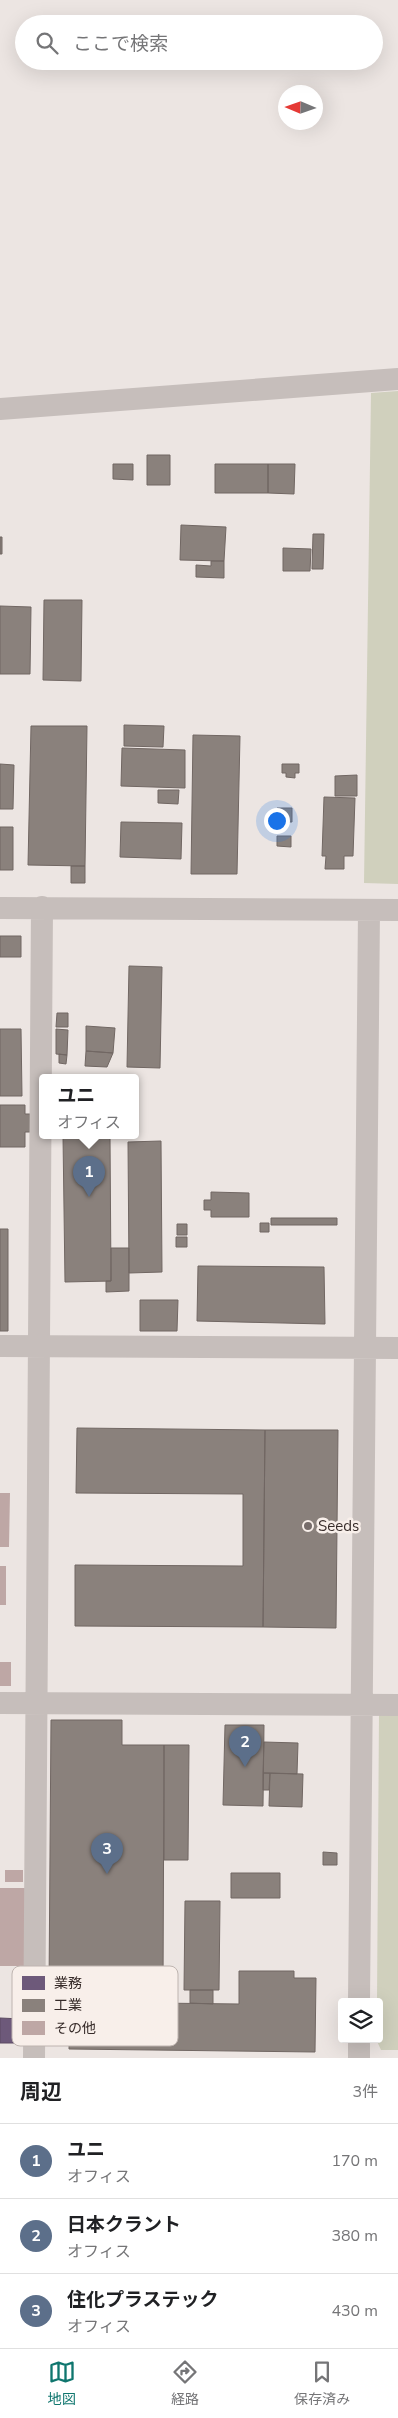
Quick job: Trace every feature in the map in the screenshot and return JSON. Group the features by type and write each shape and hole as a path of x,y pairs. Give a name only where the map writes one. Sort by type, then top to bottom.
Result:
{"street":[{"path":"0,409 398,379"},
{"path":"41,1074 42,907"},
{"path":"0,908 398,910"},
{"path":"359,1998 369,910"},
{"path":"35,1966 41,1139"},
{"path":"0,1346 398,1348"},
{"path":"0,1703 398,1705"},
{"path":"359,2043 359,2058"}],"green space":[{"path":"398,391 398,884 364,883 371,393"},
{"path":"398,1712 398,2050 381,2050 378,2043 383,2043 383,1998 377,1998 379,1714"}],"building: 業務":[{"path":"0,2018 12,2019 12,2043 0,2043"}],"building: 工業":[{"path":"147,455 170,455 170,485 147,485"},
{"path":"113,464 133,464 133,480 113,479"},
{"path":"215,464 268,464 268,493 215,493"},
{"path":"268,464 295,464 294,494 268,493"},
{"path":"181,525 226,527 224,561 180,560"},
{"path":"313,534 324,534 323,569 312,569"},
{"path":"0,537 2,537 2,554 0,554"},
{"path":"283,548 311,549 310,571 283,571"},
{"path":"211,561 224,561 224,578 196,577 196,565 211,566"},
{"path":"44,600 82,600 81,681 43,680"},
{"path":"0,606 31,607 30,674 0,674"},
{"path":"124,725 164,726 163,747 124,746"},
{"path":"31,726 87,726 85,866 28,865"},
{"path":"193,735 240,736 237,874 191,874"},
{"path":"122,748 185,750 185,788 121,786"},
{"path":"0,764 14,765 13,809 0,809"},
{"path":"282,764 299,764 299,773 295,773 295,778 286,777 286,773 282,773"},
{"path":"357,775 357,796 335,796 335,776"},
{"path":"158,790 179,790 178,804 158,803"},
{"path":"324,797 355,798 353,856 344,856 344,869 325,869 326,856 322,856"},
{"path":"277,808 292,808 292,822 277,822"},
{"path":"121,822 182,823 181,859 120,857"},
{"path":"0,827 13,827 13,870 0,870"},
{"path":"277,836 291,836 291,847 277,846"},
{"path":"71,866 85,866 85,883 71,883"},
{"path":"0,936 21,936 21,957 0,957"},
{"path":"129,966 162,967 160,1068 127,1067"},
{"path":"57,1013 68,1013 68,1027 56,1027"},
{"path":"86,1026 115,1028 113,1053 86,1051"},
{"path":"0,1029 21,1029 22,1096 0,1096"},
{"path":"56,1029 68,1030 67,1055 56,1054"},
{"path":"86,1051 113,1053 107,1067 85,1066"},
{"path":"59,1054 67,1055 66,1064 59,1063"},
{"path":"0,1105 25,1105 25,1114 30,1114 30,1132 25,1132 25,1147 0,1147"},
{"path":"63,1139 110,1139 111,1281 65,1282"},
{"path":"161,1141 162,1272 129,1273 128,1142"},
{"path":"211,1192 249,1193 249,1217 211,1217 211,1210 204,1210 204,1200 211,1200"},
{"path":"271,1218 337,1218 337,1225 271,1225"},
{"path":"260,1223 269,1223 269,1232 260,1232"},
{"path":"177,1224 187,1224 187,1235 177,1235"},
{"path":"0,1229 8,1229 8,1331 0,1331"},
{"path":"176,1237 187,1237 187,1247 176,1247"},
{"path":"111,1248 129,1248 129,1291 106,1292 106,1281 111,1281"},
{"path":"198,1266 324,1267 325,1324 197,1321"},
{"path":"140,1300 178,1300 177,1331 140,1331"},
{"path":"77,1428 265,1430 263,1627 75,1626 75,1565 243,1566 243,1494 76,1493"},
{"path":"265,1430 338,1430 336,1628 263,1627"},
{"path":"51,1720 122,1720 122,1745 164,1745 163,1966 49,1966"},
{"path":"225,1725 264,1725 263,1806 223,1805"},
{"path":"264,1742 298,1743 297,1774 263,1773"},
{"path":"164,1745 189,1745 188,1860 164,1860"},
{"path":"263,1773 270,1773 269,1790 263,1790"},
{"path":"270,1773 303,1774 302,1807 269,1806"},
{"path":"323,1852 337,1853 337,1865 323,1865"},
{"path":"231,1873 280,1873 280,1898 231,1898"},
{"path":"185,1901 220,1901 219,1990 184,1990"},
{"path":"239,1971 294,1971 294,1978 316,1978 315,2052 69,2049 69,2046 178,2046 178,2003 239,2004"},
{"path":"190,1990 213,1990 213,2004 190,2003"}],"building: その他":[{"path":"0,1493 10,1493 9,1547 0,1547"},
{"path":"0,1566 6,1566 6,1605 0,1605"},
{"path":"0,1662 11,1662 11,1686 0,1686"},
{"path":"5,1870 23,1870 23,1882 5,1882"},
{"path":"0,1888 26,1888 26,1966 0,1966"}],"place":[{"name":"ユニ","path":"89,1197"},
{"name":"Seeds","path":"308,1526"},
{"name":"日本クラント","path":"245,1767"},
{"name":"住化プラステック","path":"107,1874"}]}
